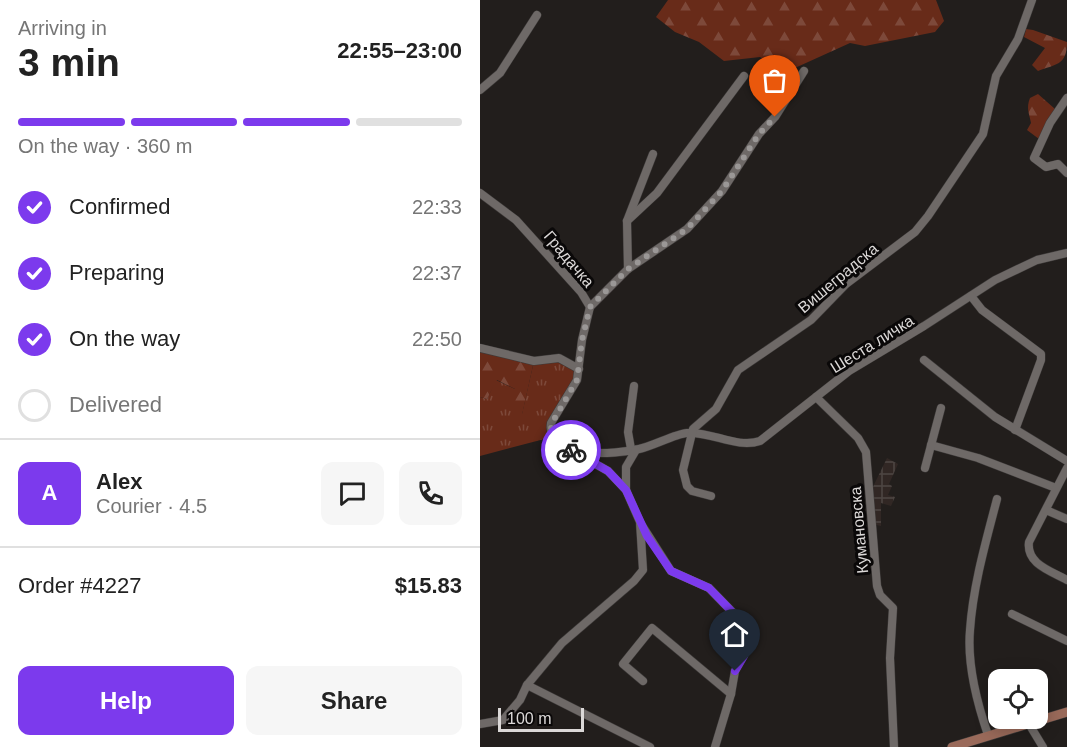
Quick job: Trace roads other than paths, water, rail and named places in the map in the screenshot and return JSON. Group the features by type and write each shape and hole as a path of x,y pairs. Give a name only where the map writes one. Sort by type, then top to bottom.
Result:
{"main road":[{"path":"1048,718 1067,712"},
{"path":"952,747 1010,729"}],"street":[{"name":"Вишеградска","path":"692,434 694,426 716,409 741,367 811,320 846,284 922,225 983,134 996,76 1018,39 1032,0"},
{"path":"480,90 500,73 537,15"},
{"path":"590,307 628,269 687,229 722,191 759,134 775,117 804,71"},
{"path":"627,221 657,194 744,76"},
{"path":"1067,98 1050,123 1034,158 1044,167 1058,164 1067,173"},
{"path":"628,269 627,221 652,154"},
{"name":"Градачка","path":"480,193 516,220 574,284 590,307 582,340 577,380 552,423 550,433 556,442 608,471 626,490"},
{"name":"Шеста личка","path":"692,434 755,443 760,441 849,371 995,280 1023,266 1050,256 1067,253"},
{"path":"970,296 982,310 1041,354 1041,360 1015,430"},
{"path":"480,348 534,361 559,358 579,369"},
{"path":"924,360 1015,430 1067,461"},
{"path":"634,386 628,432 634,449 626,467 626,490 640,522 671,571 709,588 744,624 751,636 744,656 735,671 731,694 715,747"},
{"name":"Кумановска","path":"816,397 858,438 866,452 877,586 880,595 893,608 890,658 894,747"},
{"path":"925,468 941,408"},
{"path":"575,452 634,449 680,435 692,434 684,462 685,479 692,492 711,496"},
{"path":"931,445 978,458 1056,488"},
{"path":"1067,468 1029,542 1029,553 1036,563 1067,580"},
{"path":"988,735 972,667 970,631 997,499"},
{"path":"1046,510 1067,519"},
{"path":"480,724 503,720 519,700 527,685 562,643 634,581 643,570 640,522"},
{"path":"1012,614 1067,641"},
{"path":"643,681 623,664 652,628 731,694"},
{"path":"527,685 650,747"},
{"path":"1032,729 1043,747"}]}
